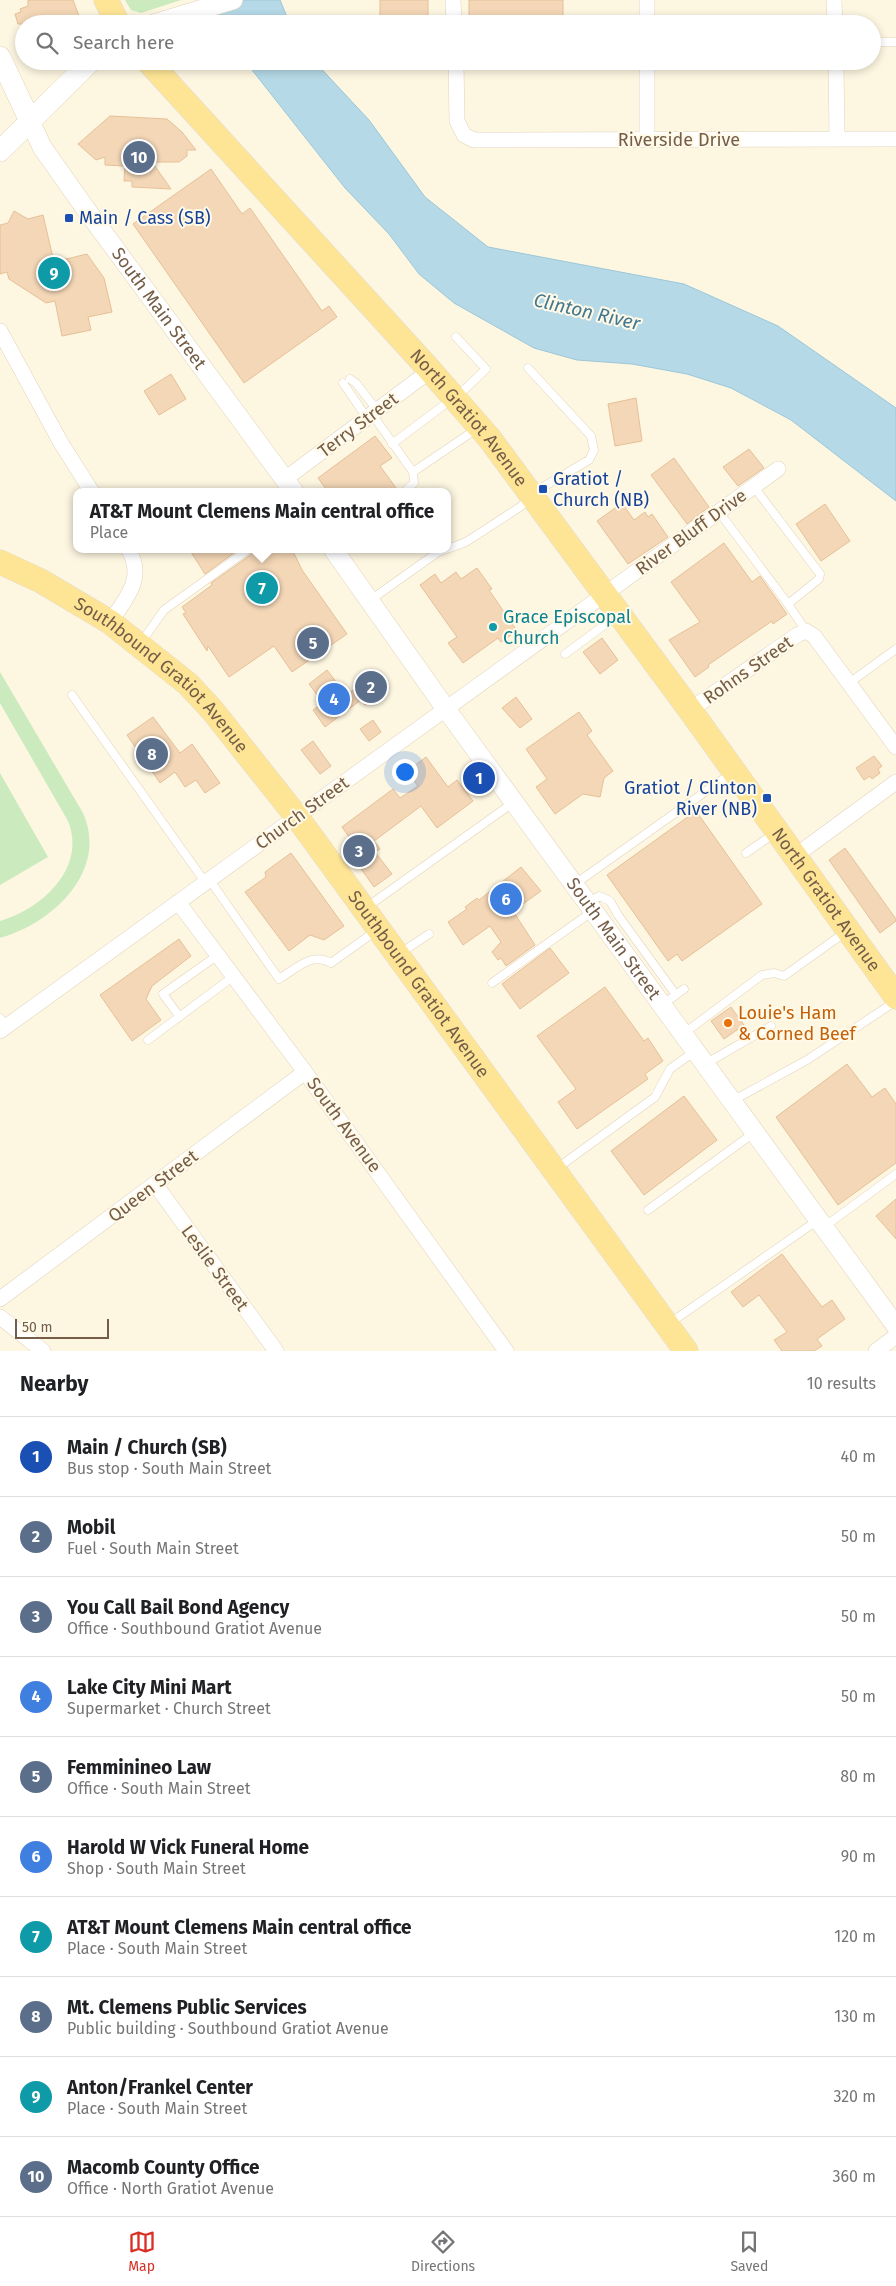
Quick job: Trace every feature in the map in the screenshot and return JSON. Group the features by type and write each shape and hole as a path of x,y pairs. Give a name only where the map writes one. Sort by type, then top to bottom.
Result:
{"main road":[{"path":"106,0 114,15"},
{"path":"0,57 30,121"},
{"path":"0,151 82,70"},
{"name":"North Gratiot Avenue","path":"156,70 431,370 480,427 690,710 896,997"},
{"name":"Southbound Gratiot Avenue","path":"0,562 41,582 110,622 188,684 213,711 297,817 686,1351"}],"street":[{"path":"179,15 233,0"},
{"path":"453,0 454,15"},
{"path":"647,0 647,15"},
{"path":"834,0 835,15"},
{"name":"Riverside Drive","path":"456,70 456,112 459,128 464,134 474,140 896,139"},
{"path":"647,70 648,140"},
{"path":"836,70 837,139"},
{"name":"South Main Street","path":"30,121 42,147 85,208 290,485"},
{"path":"0,331 60,442 89,488"},
{"name":"Terry Street","path":"290,485 372,414 431,370"},
{"name":"River Bluff Drive","path":"605,595 778,469"},
{"path":"110,622 134,586 136,566 130,553"},
{"name":"South Main Street","path":"337,553 446,710 590,907 669,1000 683,1034 896,1326"},
{"name":"Church Street","path":"2,1025 178,902 605,595"},
{"path":"806,631 814,636 896,747"},
{"name":"Rohns Street","path":"690,710 797,635 806,631"},
{"path":"795,856 896,782"},
{"name":"South Avenue","path":"178,902 305,1072 506,1351"},
{"name":"Queen Street","path":"0,1299 305,1072"},
{"name":"Leslie Street","path":"155,1184 276,1351"},
{"path":"0,1318 43,1351"},
{"path":"876,1351 896,1336"}],"lane":[{"path":"881,42 896,42"},
{"path":"392,444 454,397 486,368 456,337"},
{"path":"451,548 466,542 520,507 543,487 589,460 594,450 591,436 528,368"},
{"path":"372,414 356,383 346,381 372,414 412,472 414,484 409,488"},
{"path":"412,472 480,427"},
{"path":"754,487 820,574 819,579 788,604"},
{"path":"719,512 806,631"},
{"path":"140,645 164,610 243,553"},
{"path":"369,601 437,553"},
{"path":"565,654 619,614"},
{"path":"849,683 896,649"},
{"path":"72,695 280,979 314,958 322,958 332,963 378,929"},
{"path":"574,885 734,771"},
{"path":"364,909 514,802"},
{"path":"746,853 778,831"},
{"path":"492,983 590,907"},
{"path":"683,1034 762,975 774,973 784,976 848,930"},
{"path":"398,956 429,934"},
{"path":"179,1016 163,994 218,955"},
{"path":"148,1040 234,976"},
{"path":"669,1000 684,989"},
{"path":"732,1101 807,1060 896,1001"},
{"path":"554,1170 655,1097 670,1068 771,1026"},
{"path":"648,1210 755,1132"},
{"path":"668,1324 896,1174"}],"green space":[{"path":"125,0 181,0 141,13 131,10"},
{"path":"0,672 83,813 89,834 88,855 82,874 71,892 56,908 39,921 20,931 0,938 0,921 31,907 57,884 66,870 71,855 72,838 68,821 0,703"},
{"path":"0,773 48,857 0,885"}],"water":[{"path":"209,0 280,0 286,15 216,15"},
{"name":"Clinton River","path":"252,70 322,70 369,120 425,197 488,247 684,284 778,326 896,408 896,501 791,420 731,388 687,374 632,364 577,360 534,348 454,303 419,274 389,234 345,188"}],"building":[{"path":"28,0 73,0 79,15 15,15 21,12 20,9 28,6"},
{"path":"380,0 428,0 428,15 380,15"},
{"path":"469,0 563,0 563,15 469,15"},
{"path":"110,116 167,119 182,132 196,150 187,150 187,156 179,162 152,162 171,189 132,187 132,181 124,181 125,166 105,165 105,157 96,160 78,144"},
{"path":"211,169 242,214 250,208 322,311 329,306 337,317 244,383 133,224"},
{"path":"14,211 28,219 43,215 54,262 87,254 104,278 112,312 88,317 91,330 62,336 55,301 46,303 9,279 7,272 0,274 0,225 8,223"},
{"path":"171,374 186,399 159,415 144,391"},
{"path":"636,398 642,441 615,446 608,404"},
{"path":"375,436 392,458 380,466 396,488 325,488 318,478"},
{"path":"749,449 764,468 738,486 723,467"},
{"path":"674,458 709,507 687,524 651,475"},
{"path":"622,503 634,520 645,512 648,517 652,514 668,537 628,564 597,521"},
{"path":"825,504 850,541 821,561 796,524"},
{"path":"724,543 752,582 760,576 787,614 773,624 772,621 708,665 709,667 695,677 669,640 700,622 671,582"},
{"path":"192,553 234,553 205,574"},
{"path":"294,553 302,570 347,634 292,672 274,646 229,677 208,646 207,651 183,614 186,613 182,607 212,585 211,583 252,554"},
{"path":"477,568 492,589 489,590 517,631 501,642 498,638 463,663 448,643 457,637 420,585 435,574 441,583 456,572 461,579"},
{"path":"602,638 618,660 600,674 583,652"},
{"path":"327,670 346,695 378,673 389,688 365,705 362,699 325,727 313,710 323,703 309,684"},
{"path":"516,697 532,719 520,728 502,708"},
{"path":"579,712 592,731 587,735 613,771 604,778 600,797 583,794 555,814 536,787 547,779 526,749"},
{"path":"153,717 180,753 192,744 220,783 205,793 196,780 185,787 175,772 160,783 127,735"},
{"path":"373,720 381,732 369,741 360,729"},
{"path":"313,741 331,766 320,774 301,750"},
{"path":"874,756 882,766 878,769 880,773 872,779 870,776 864,780 856,768"},
{"path":"426,757 448,787 457,780 473,801 437,828 421,806 374,841 380,849 375,852 392,874 374,887 352,856 359,851 342,827 393,789 400,798 418,786 407,771"},
{"path":"696,811 762,904 682,961 677,954 668,961 607,875"},
{"path":"845,848 896,919 896,921 880,933 829,860"},
{"path":"291,853 344,926 324,940 310,935 289,951 245,892 266,877 265,872"},
{"path":"521,867 541,891 513,911 535,945 506,966 501,958 498,960 492,952 501,942 490,926 463,945 448,922 467,909 465,907 477,898 479,900"},
{"path":"179,939 191,956 152,986 146,999 161,1020 132,1041 100,995"},
{"path":"550,948 569,973 520,1009 502,984"},
{"path":"605,987 644,1041 648,1038 663,1061 645,1074 648,1079 577,1129 558,1102 576,1089 537,1036"},
{"name":"Louie's Ham & Corned Beef","path":"731,1007 744,1025 724,1039 711,1021"},
{"path":"847,1064 872,1097 885,1088 896,1104 896,1163 838,1205 776,1117"},
{"path":"684,1096 717,1140 644,1195 611,1151"},
{"path":"896,1199 896,1239 876,1216"},
{"path":"782,1254 822,1307 832,1300 845,1319 817,1339 822,1346 814,1351 782,1351 774,1340 787,1332 759,1295 743,1307 731,1292"}],"place":[{"name":"Macomb County Office","path":"139,157"},
{"name":"Main / Cass (SB)","path":"69,218"},
{"name":"Anton/Frankel Center","path":"54,273"},
{"name":"Gratiot / Church (NB)","path":"543,489"},
{"name":"AT&T Mount Clemens Main central office","path":"262,588"},
{"name":"Grace Episcopal Church","path":"493,627"},
{"name":"Femminineo Law","path":"313,643"},
{"name":"Mobil","path":"371,687"},
{"name":"Lake City Mini Mart","path":"334,699"},
{"name":"Mt. Clemens Public Services","path":"152,754"},
{"name":"Main / Church (SB)","path":"479,778"},
{"name":"Gratiot / Clinton River (NB)","path":"767,798"},
{"name":"You Call Bail Bond Agency","path":"359,851"},
{"name":"Harold W Vick Funeral Home","path":"506,899"},
{"name":"Louie's Ham & Corned Beef","path":"728,1023"}]}
